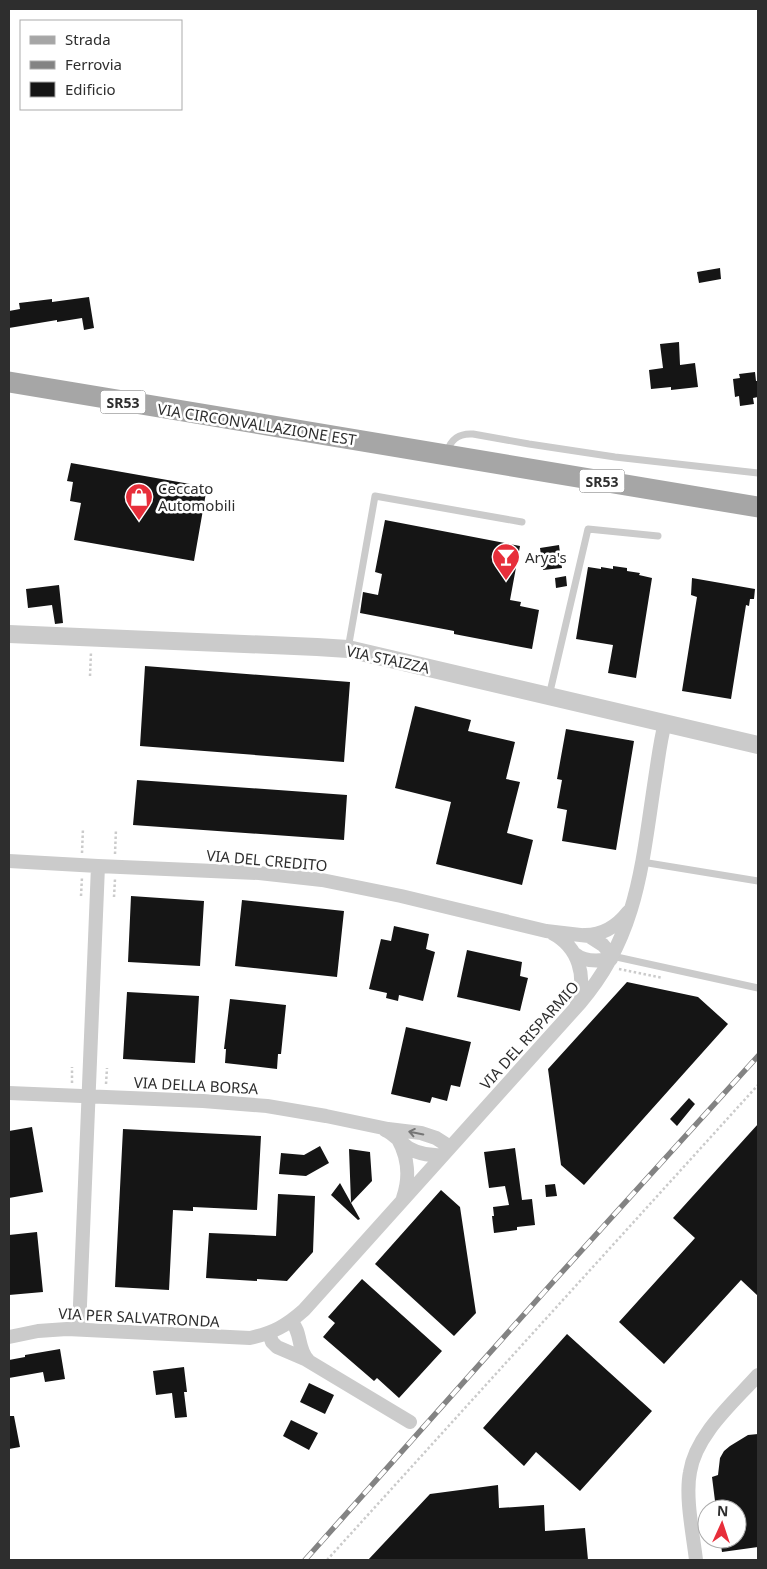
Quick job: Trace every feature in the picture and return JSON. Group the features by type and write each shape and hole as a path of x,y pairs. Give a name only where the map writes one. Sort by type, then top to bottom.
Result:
{"main road":[{"name":"VIA CIRCONVALLAZIONE EST","path":"9,382 758,507"}],"street":[{"name":"VIA STAIZZA","path":"9,634 348,649 758,745"},
{"name":"VIA DEL RISPARMIO","path":"304,1310 575,1008 594,986 612,958 632,908 642,862 665,723"},
{"name":"VIA DEL CREDITO","path":"9,861 251,872 304,877 383,892 546,931 583,935 594,938 601,943 612,958"},
{"path":"79,1329 98,866"},
{"name":"VIA DEL CREDITO","path":"583,935 609,929 632,908"},
{"name":"VIA DEL CREDITO","path":"546,931 560,938 579,963 580,992 575,1008"},
{"path":"574,954 589,960 612,958"},
{"name":"VIA DELLA BORSA","path":"9,1093 248,1104 320,1115 380,1128 421,1133 436,1138 446,1151"},
{"name":"VIA DELLA BORSA","path":"380,1128 391,1132 406,1146 420,1153 446,1151"},
{"path":"398,1139 406,1161 407,1175 404,1193 399,1205"},
{"name":"VIA PER SALVATRONDA","path":"9,1336 46,1330 79,1329 250,1338 282,1328 304,1310"},
{"path":"292,1321 297,1330 301,1350 310,1362"},
{"path":"268,1333 271,1341 277,1348 310,1362 410,1422"},
{"path":"696,1560 689,1491 692,1462 708,1431 758,1375"}],"lane":[{"path":"446,456 449,446 458,436 473,434 615,457 758,473"},
{"path":"348,649 375,496 522,522"},
{"path":"549,696 588,529 658,536"},
{"path":"642,862 758,881"},
{"path":"612,958 758,988"}],"path":[{"path":"90,676 91,648"},
{"path":"82,853 83,828"},
{"path":"115,854 116,829"},
{"path":"81,896 82,876"},
{"path":"114,898 115,878"},
{"path":"71,1086 72,1067"},
{"path":"106,1088 107,1068"},
{"path":"327,1560 758,1085"}],"building":[{"path":"720,268 721,279 699,283 697,272"},
{"path":"89,297 94,328 84,330 82,318 9,328 9,311 20,309 19,303 52,299 52,302"},
{"path":"679,342 680,365 695,363 698,387 671,390 671,387 651,389 649,370 663,368 660,344"},
{"path":"755,372 758,397 753,398 754,404 740,406 739,396 735,397 733,379 740,378 739,374"},
{"name":"Ceccato Automobili","path":"71,463 207,487 194,561 74,540 81,503 70,501 73,482 67,481"},
{"path":"385,520 520,546 510,600 521,602 520,606 539,610 532,649 454,634 454,631 360,613 363,592 378,595 382,574 375,572"},
{"path":"559,545 562,568 543,570 540,548"},
{"path":"613,566 627,568 627,571 640,573 639,575 652,578 636,678 608,673 613,645 576,639 588,567 613,569"},
{"path":"566,576 567,586 556,588 555,578"},
{"path":"692,578 755,589 754,599 750,599 749,606 746,605 731,699 682,691 697,597 691,595"},
{"path":"59,585 63,623 55,624 52,605 28,608 26,589"},
{"path":"145,666 350,682 344,762 140,746"},
{"path":"415,706 471,720 468,731 515,742 506,779 520,782 507,833 533,840 522,885 436,864 451,802 395,788"},
{"path":"566,729 634,741 616,850 562,841 567,810 557,808 562,780 557,779"},
{"path":"137,780 347,795 344,840 133,825"},
{"path":"131,896 204,901 200,966 128,962"},
{"path":"242,900 344,911 337,977 235,966"},
{"path":"394,926 429,934 426,949 435,952 423,1001 399,995 398,1001 386,998 387,993 369,989 381,939 391,941"},
{"path":"467,950 522,962 520,976 528,978 520,1011 457,997"},
{"path":"627,982 698,997 728,1024 584,1185 561,1165 548,1069"},
{"path":"127,992 199,996 195,1063 123,1059"},
{"path":"230,999 286,1005 281,1054 278,1054 277,1069 225,1063 226,1049 224,1049"},
{"path":"406,1027 471,1042 460,1087 451,1085 447,1101 432,1097 430,1103 391,1094"},
{"path":"689,1098 695,1104 677,1126 670,1119"},
{"path":"758,1124 758,1296 741,1280 664,1364 619,1322 695,1238 673,1218"},
{"path":"32,1127 43,1192 9,1198 9,1131"},
{"path":"123,1129 261,1136 257,1210 193,1207 193,1211 173,1210 169,1290 115,1287"},
{"path":"320,1146 329,1163 306,1176 279,1174 281,1153 304,1155"},
{"path":"515,1148 522,1200 532,1199 535,1225 494,1233 493,1207 509,1205 505,1186 489,1188 484,1152"},
{"path":"349,1149 370,1152 372,1181 351,1203"},
{"path":"340,1183 360,1219 358,1220 331,1195"},
{"path":"555,1184 557,1196 546,1197 545,1185"},
{"path":"441,1190 460,1207 476,1313 454,1336 375,1264"},
{"path":"278,1194 315,1196 313,1252 287,1281 206,1278 209,1233 276,1236"},
{"path":"37,1232 43,1292 9,1295 9,1235"},
{"path":"362,1279 442,1351 399,1398 377,1378 374,1381 323,1337 335,1323 328,1317"},
{"path":"567,1334 652,1411 580,1491 536,1452 524,1466 483,1428"},
{"path":"60,1349 65,1379 45,1382 43,1372 9,1378 9,1360 25,1357 25,1355"},
{"path":"184,1367 187,1417 175,1418 172,1393 156,1395 153,1371"},
{"path":"309,1383 334,1395 325,1414 300,1402"},
{"path":"9,1416 14,1416 20,1447 9,1449"},
{"path":"291,1420 318,1433 309,1450 283,1436"},
{"path":"758,1434 758,1547 747,1549 747,1499 715,1499 712,1477 718,1475 720,1458 724,1451 748,1435"},
{"path":"498,1485 499,1508 544,1505 545,1531 585,1528 588,1560 368,1560 430,1494"},
{"path":"722,1549 744,1549 722,1552"}],"railway":[{"path":"305,1560 758,1056"}],"place":[{"name":"Ceccato Automobili","path":"139,521"},
{"name":"Arya's","path":"506,581"}]}
